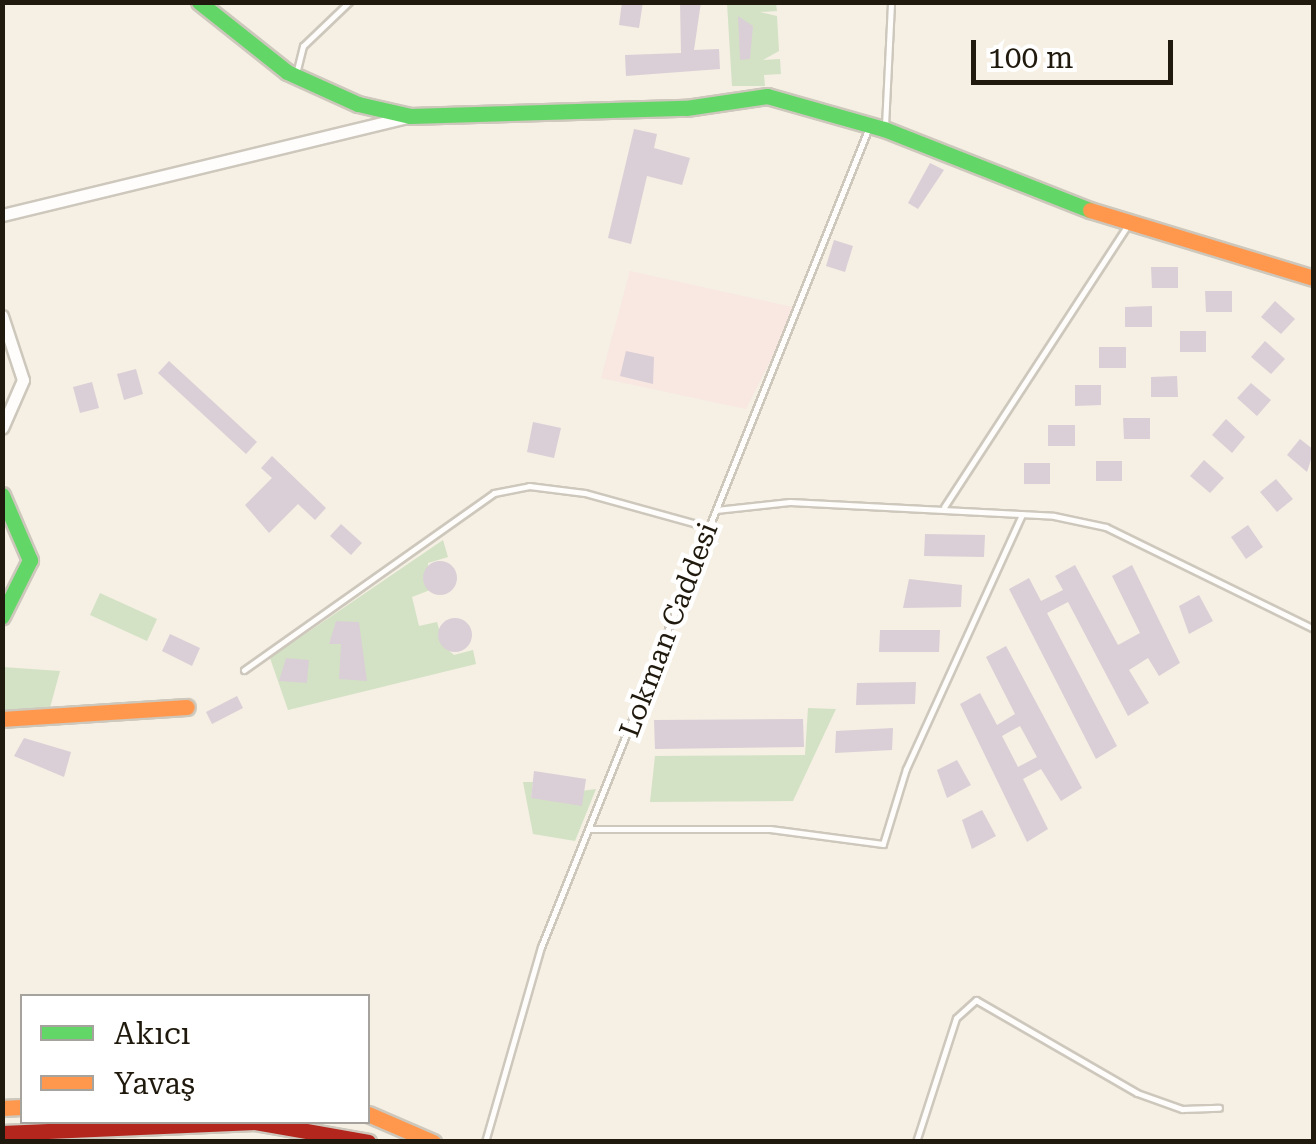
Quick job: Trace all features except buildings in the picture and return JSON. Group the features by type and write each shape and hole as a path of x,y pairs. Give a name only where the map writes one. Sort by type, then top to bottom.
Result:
{"street":[{"path":"199,2 296,76 410,116"},
{"path":"2,215 410,116 686,108 767,96 877,127 1128,225 1314,278"},
{"path":"2,316 23,380 2,428"},
{"path":"2,494 30,560 2,616"},
{"path":"2,719 46,723 187,707"},
{"path":"370,1115 433,1142"},
{"path":"10,1136 220,1124"},
{"path":"266,1124 368,1142"}],"lane":[{"path":"296,76 303,46 349,2"},
{"name":"Lokman Caddesi","path":"486,1142 541,948 708,527 877,127 891,2"},
{"path":"943,509 1128,225"},
{"path":"244,670 494,493 529,486 585,493 708,527"},
{"path":"716,510 790,502 1022,514 1106,527 1314,628"},
{"path":"590,828 770,829 883,844 906,769 1022,514"},
{"path":"916,1142 956,1018 976,1000 1137,1093 1182,1109 1219,1108"}],"shaded area":[{"path":"630,271 797,308 746,409 601,378"}],"green space":[{"path":"727,3 776,3 777,11 760,12 777,16 779,51 763,60 780,59 781,74 764,75 765,86 732,86"},
{"path":"443,540 448,557 428,563 430,590 412,597 419,626 437,622 444,646 454,655 473,650 476,664 288,710 270,658"},
{"path":"100,593 157,619 147,641 90,615"},
{"path":"2,667 60,671 48,715 3,712"},
{"path":"808,708 836,709 793,801 650,802 655,756 805,755"},
{"path":"523,782 533,782 531,798 596,789 575,841 533,834"}],"traffic: fast":[{"path":"199,2 287,72 358,104 410,116 686,108 767,96 884,129 1090,210"},
{"path":"2,495 30,560 2,616"}],"traffic: slow":[{"path":"1090,210 1314,278"},
{"path":"2,719 187,707"},
{"path":"2,1108 20,1107"},
{"path":"370,1115 433,1142"}],"traffic: jam":[{"path":"2,1133 209,1124"},
{"path":"266,1124 368,1142"}]}
